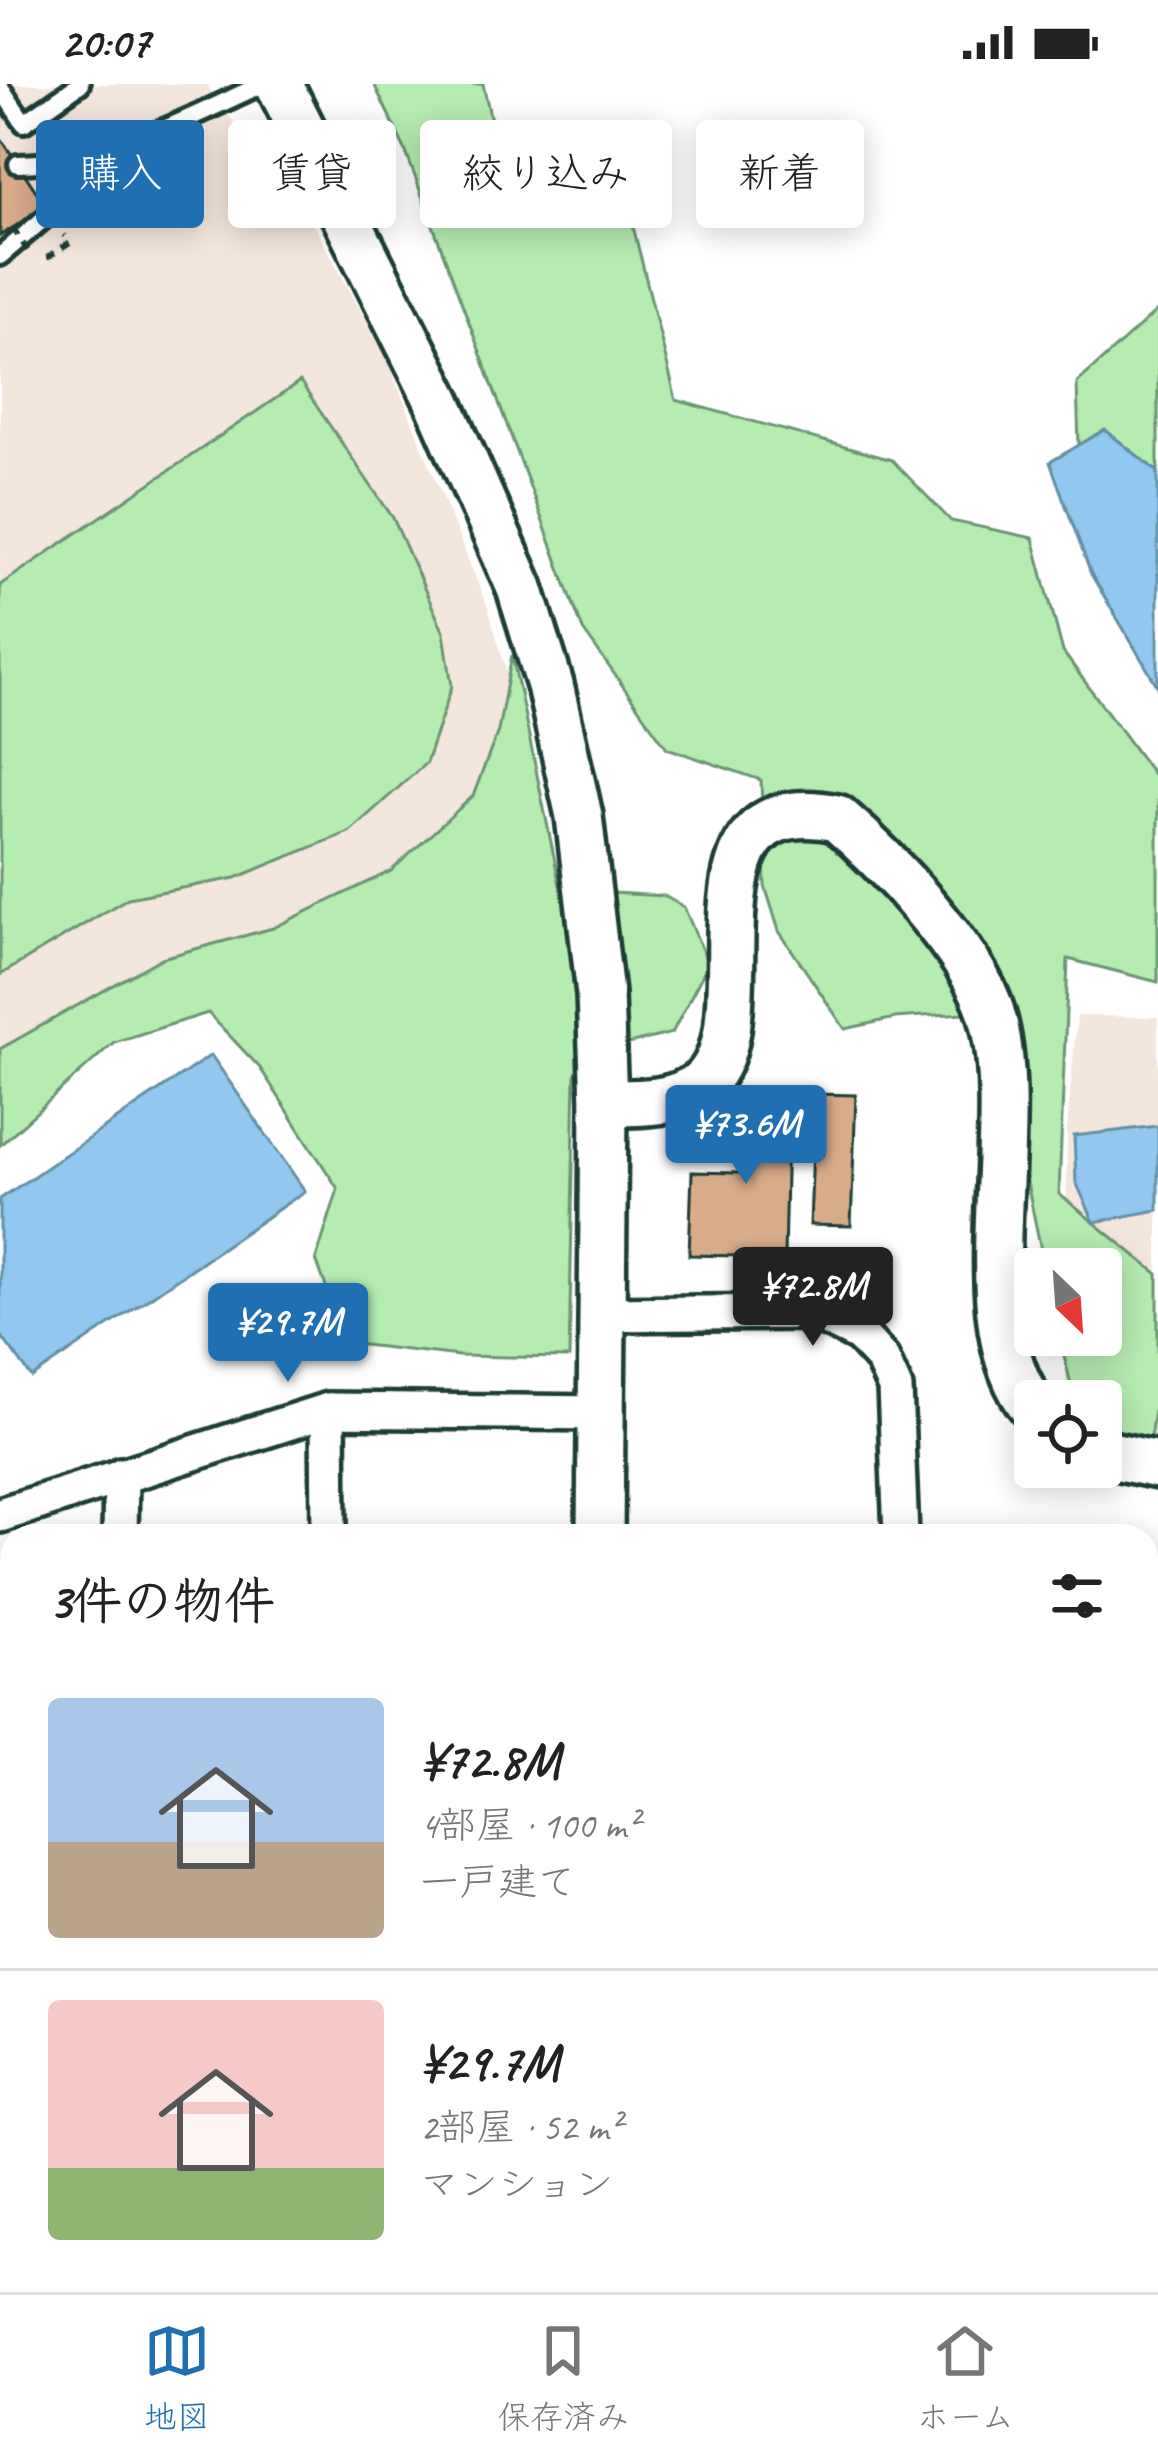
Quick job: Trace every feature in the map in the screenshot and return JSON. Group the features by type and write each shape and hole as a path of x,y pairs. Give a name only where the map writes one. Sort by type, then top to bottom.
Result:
{"street":[{"path":"279,84 438,400 520,588 550,686 579,816 600,994 604,1103 600,1524"},
{"path":"604,1103 678,1097 703,1082 723,1046 732,898 739,861 753,837 782,819 811,813 838,818 958,949 991,1011 998,1046 1004,1153 998,1323 1006,1359 1018,1380"},
{"path":"601,1314 813,1312 860,1335 882,1359 895,1388 901,1524"},
{"path":"0,1515 328,1410 601,1413"},
{"path":"328,1410 329,1524"},
{"path":"1122,1457 1158,1465"},
{"path":"120,1524 122,1475"}],"lane":[{"path":"0,87 24,123 80,84"},
{"path":"184,120 263,84"},
{"path":"18,164 36,164"},
{"path":"0,256 36,225"}],"path":[{"path":"13,228 32,256"}],"shaded area":[{"path":"0,84 206,84 232,120 228,120 228,228 315,228 384,352 489,611 508,676 498,731 473,796 391,871 273,928 162,958 0,1049"},
{"path":"1077,1016 1158,1017 1158,1447 1122,1440 1122,1380 1066,1380 1066,1356 1122,1356 1122,1248 1066,1248 1067,1130"}],"green space":[{"path":"374,84 483,84 491,120 420,120 420,190 396,120 391,120"},
{"path":"434,228 633,228 676,400 892,460 951,521 1033,538 1063,652 1158,781 1158,982 1068,959 1059,1194 1158,1274 1158,1382 1150,1438 1122,1436 1122,1380 1070,1380 1064,1356 1122,1356 1122,1248 1041,1248 991,1011 895,1018 845,1029 779,931 765,886 761,780 667,748 583,630"},
{"path":"1158,310 1158,472 1105,430 1079,445 1077,383"},
{"path":"300,382 393,518 444,633 452,686 426,763 349,832 236,878 128,898 0,975 0,585"},
{"path":"512,655 561,890 664,896 684,907 708,964 672,1033 585,1055 575,1075 569,1358 459,1356 347,1343 316,1260 338,1189 260,1068 208,1013 114,1042 0,1145 0,1049 162,958 273,928 391,871 473,796 498,731"}],"water":[{"path":"1105,430 1158,472 1158,687 1091,574 1050,462"},
{"path":"211,1055 305,1191 32,1378 0,1334 0,1199"},
{"path":"1158,1126 1158,1210 1094,1222 1076,1182 1074,1136"}],"building":[{"path":"0,137 36,191 36,213 0,236"},
{"path":"741,1090 788,1091 784,1257 689,1255 692,1172 739,1173"},
{"path":"815,1094 856,1095 851,1226 810,1225"}]}
